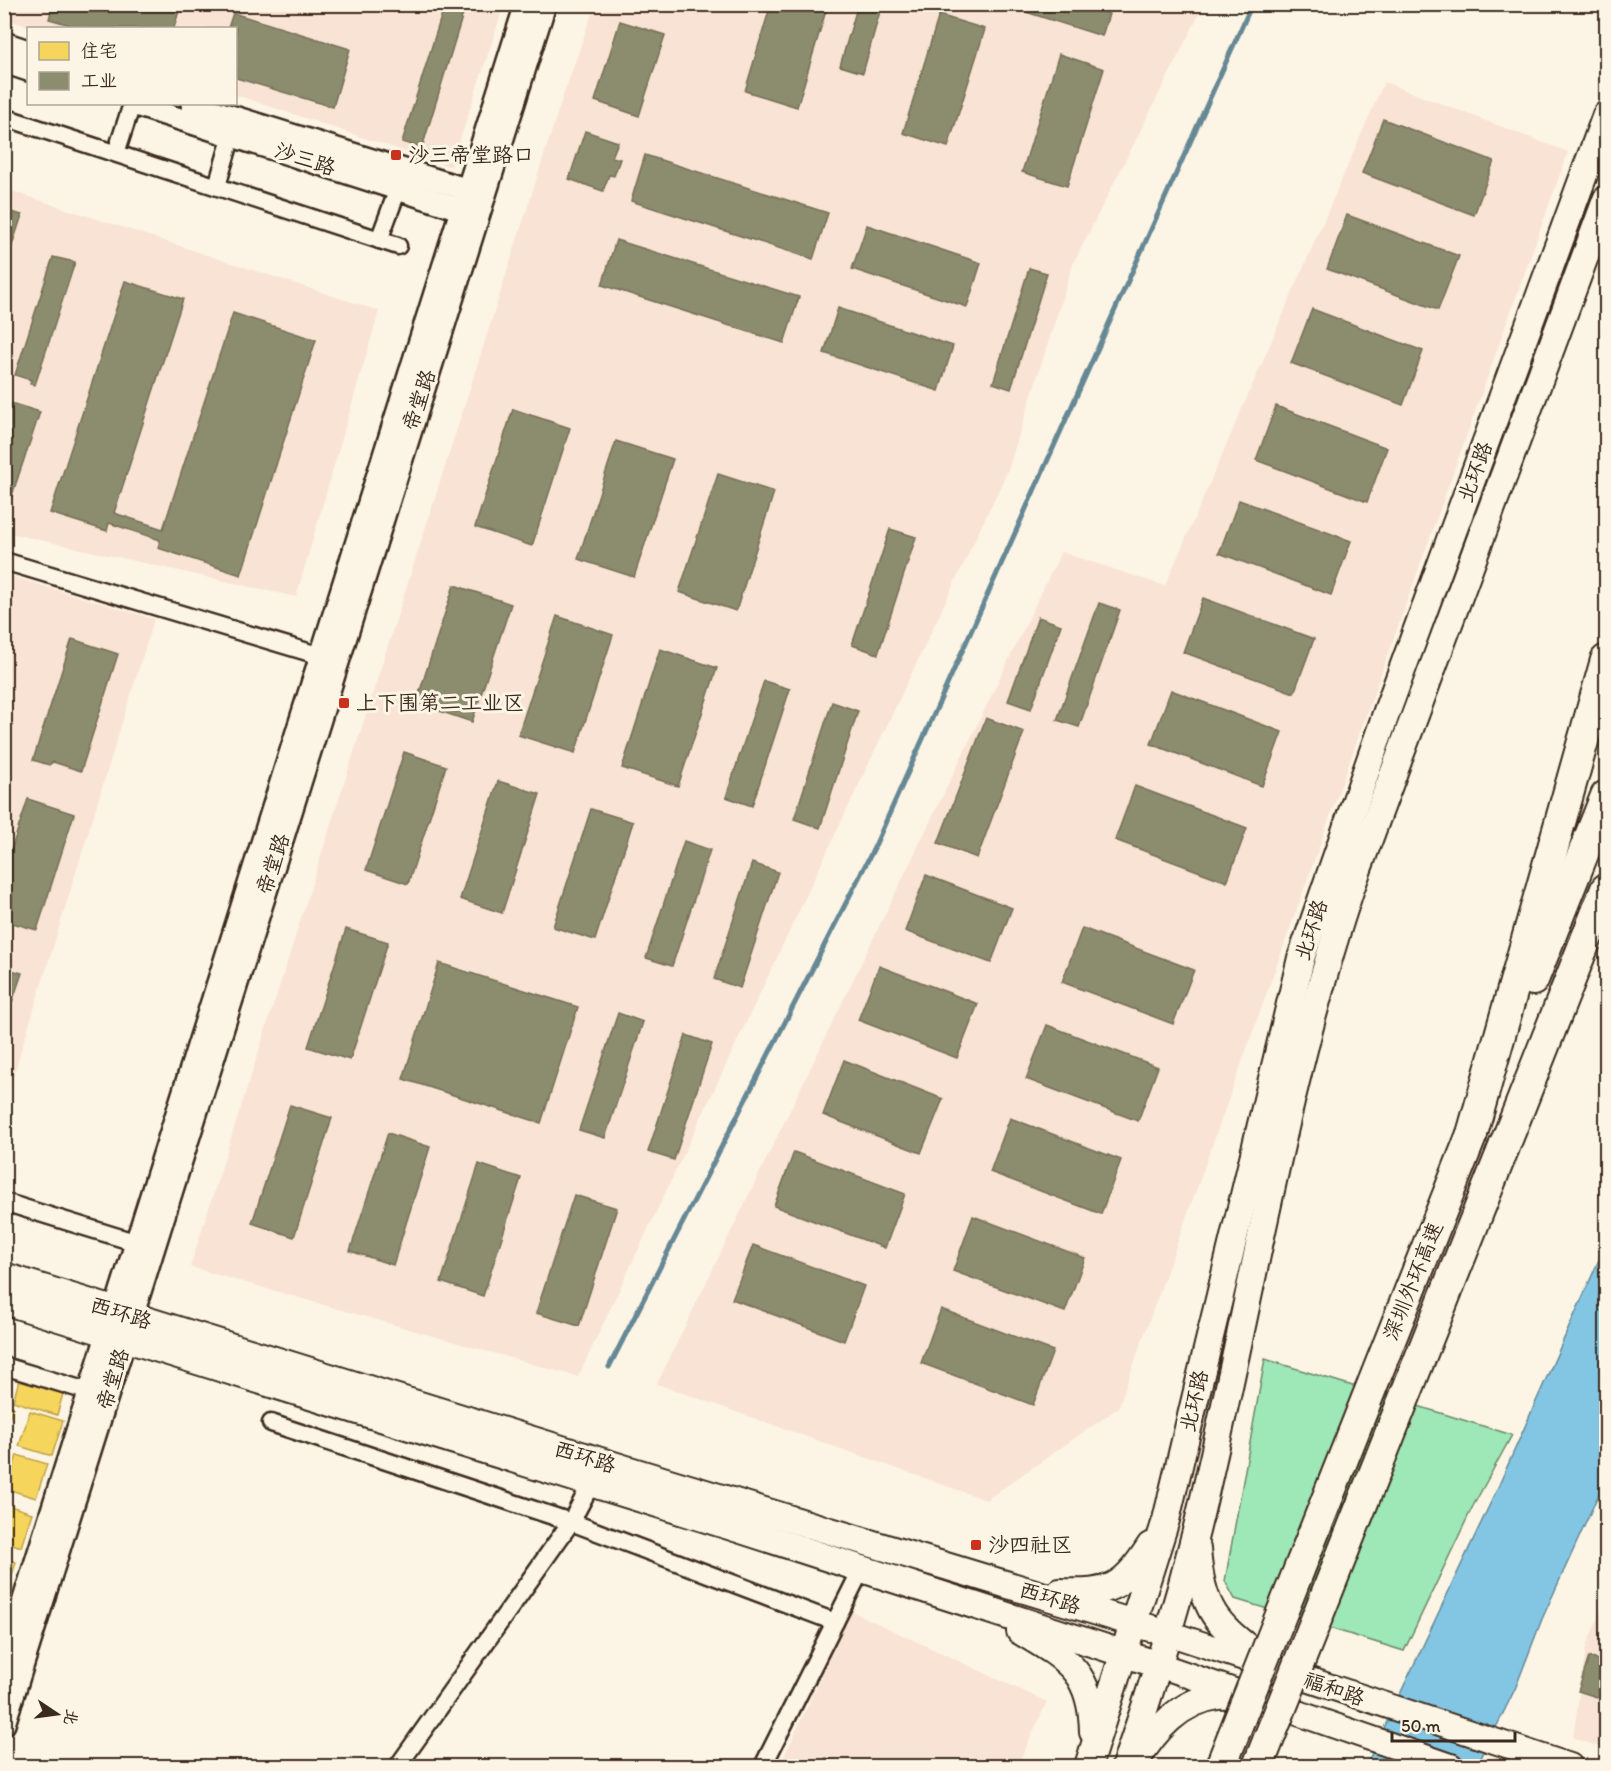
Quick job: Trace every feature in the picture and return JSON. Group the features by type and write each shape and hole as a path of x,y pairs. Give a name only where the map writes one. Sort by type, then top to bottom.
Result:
{"highway":[{"path":"1472,1134 1606,660"},
{"name":"深圳外环高速","path":"1221,1767 1606,796"},
{"name":"深圳外环高速","path":"1258,1767 1606,889"},
{"path":"1504,1147 1606,945"}],"main road":[{"name":"北环路","path":"1090,1758 1166,1520 1301,958 1387,711 1606,115"},
{"name":"北环路","path":"1125,1767 1159,1665 1196,1531 1281,1149 1326,965 1355,877 1606,200"},
{"name":"西环路","path":"4,1276 120,1325 591,1484 1159,1665"},
{"name":"西环路","path":"4,1301 120,1325 1168,1633"},
{"path":"1023,1590 1091,1593 1116,1586 1136,1568 1166,1520"},
{"path":"1196,1531 1201,1587 1209,1609 1224,1628 1274,1668"},
{"path":"987,1610 1060,1655 1079,1674 1090,1699 1090,1758"},
{"name":"福和路","path":"1168,1633 1570,1767"},
{"name":"福和路","path":"1159,1665 1344,1732 1451,1767"},
{"path":"1133,1767 1160,1727 1194,1704 1220,1696 1260,1701"}],"street":[{"name":"帝堂路","path":"4,1724 144,1246 472,202 526,4"},
{"name":"帝堂路","path":"472,202 545,4"},
{"path":"4,43 27,51"},
{"path":"4,62 27,70"},
{"path":"116,153 132,105"},
{"name":"沙三路","path":"135,105 398,189 472,202"},
{"name":"沙三路","path":"195,105 472,202"},
{"path":"4,117 398,246"},
{"path":"217,186 232,135"},
{"path":"380,240 398,189"},
{"path":"4,561 329,658"},
{"path":"4,1202 144,1246"},
{"name":"帝堂路","path":"4,1663 90,1392 120,1325"},
{"path":"4,1366 90,1392"},
{"path":"271,1423 571,1522 836,1622"},
{"path":"398,1767 571,1522 591,1484"},
{"path":"763,1767 861,1570"}],"shaded area":[{"path":"5,4 504,5 451,167 237,95 237,27 31,27 5,19"},
{"name":"上下围第二工业区","path":"595,5 1204,5 1073,264 1008,470 578,1377 190,1267 561,102"},
{"path":"1384,82 1568,152 1118,1408 986,1500 657,1384 1061,552 1165,586"},
{"path":"5,189 379,311 296,597 5,532"},
{"path":"4,574 154,619 5,1103 4,1102"},
{"path":"1606,1598 1606,1749 1573,1738 1586,1647"},
{"path":"851,1611 1047,1702 1017,1766 780,1766"}],"green space":[{"path":"1265,1359 1512,1435 1472,1508 1404,1651 1235,1599 1225,1581"}],"water":[{"path":"1606,1244 1606,1478 1542,1619 1515,1689 1477,1766 1366,1766 1499,1485"}],"building: 住宅":[{"path":"4,1371 11,1373 4,1395"},
{"path":"21,1374 65,1387 57,1415 13,1401"},
{"path":"4,1404 13,1407 4,1436"},
{"path":"30,1411 63,1421 52,1456 19,1446"},
{"path":"4,1452 12,1454 4,1478"},
{"path":"17,1455 47,1464 36,1498 7,1489"},
{"path":"4,1504 32,1513 21,1547 4,1541"},
{"path":"4,1558 16,1562 6,1596 4,1595"}],"building: 工业":[{"path":"53,4 181,4 174,27 77,27 49,19"},
{"path":"445,4 466,4 422,148 402,142"},
{"path":"771,4 828,4 797,107 745,91"},
{"path":"858,4 882,4 863,73 840,66"},
{"path":"1000,4 1080,4 1109,14 1102,36"},
{"path":"233,13 350,49 333,107 237,78 237,27 228,27"},
{"path":"939,15 985,29 948,147 903,133"},
{"path":"620,21 665,35 639,116 595,101"},
{"path":"1059,54 1104,69 1067,186 1022,172"},
{"path":"1383,119 1494,161 1474,215 1362,173"},
{"path":"585,131 618,142 612,157 620,159 614,176 609,175 603,191 569,179"},
{"path":"645,155 828,213 813,259 631,201"},
{"path":"4,210 22,215 4,270"},
{"path":"1347,215 1459,256 1438,310 1327,269"},
{"path":"867,225 981,263 967,307 852,269"},
{"path":"616,240 799,297 784,343 602,285"},
{"path":"53,257 75,262 35,385 30,384 31,380 15,375"},
{"path":"1029,268 1047,273 1011,389 993,383"},
{"path":"125,281 183,299 114,513 163,529 233,313 316,340 241,575 158,548 160,540 109,523 107,531 50,513"},
{"path":"838,308 953,346 939,391 824,353"},
{"path":"1312,309 1423,351 1403,405 1291,363"},
{"path":"4,401 40,412 9,504 4,502"},
{"path":"1276,406 1387,448 1367,502 1256,460"},
{"path":"513,409 570,428 532,546 475,527"},
{"path":"616,441 673,459 634,577 578,559"},
{"path":"718,474 774,492 736,611 679,592"},
{"path":"1239,500 1351,541 1331,595 1219,553"},
{"path":"890,529 916,537 878,654 852,645"},
{"path":"454,585 511,604 472,722 416,703"},
{"path":"1203,598 1314,639 1294,693 1183,652"},
{"path":"1099,603 1120,610 1079,727 1057,720"},
{"path":"557,616 613,635 575,753 518,735"},
{"path":"1038,617 1061,625 1031,709 1008,701"},
{"path":"72,639 118,654 81,771 53,762 49,765 33,760"},
{"path":"660,649 717,668 678,786 622,768"},
{"path":"764,681 790,689 752,806 726,797"},
{"path":"1171,690 1282,732 1262,786 1151,744"},
{"path":"832,702 858,711 820,828 794,819"},
{"path":"986,718 1024,732 977,858 938,843"},
{"path":"404,752 446,766 408,884 366,870"},
{"path":"498,781 540,794 502,913 460,899"},
{"path":"1135,786 1247,828 1227,882 1115,840"},
{"path":"28,799 74,814 37,930 9,922 4,924 4,871"},
{"path":"591,809 633,822 595,940 553,927"},
{"path":"684,841 710,850 672,966 646,958"},
{"path":"752,863 778,872 740,988 714,979"},
{"path":"926,875 1012,908 991,963 905,931"},
{"path":"1082,928 1194,970 1173,1024 1062,982"},
{"path":"346,929 388,942 350,1060 308,1047"},
{"path":"439,963 578,1007 541,1123 403,1079"},
{"path":"879,966 978,1004 957,1058 858,1020"},
{"path":"4,968 22,973 4,1026"},
{"path":"618,1013 643,1022 605,1138 579,1130"},
{"path":"1047,1025 1158,1067 1138,1121 1026,1079"},
{"path":"686,1035 712,1044 674,1160 648,1152"},
{"path":"844,1060 943,1099 921,1153 823,1115"},
{"path":"290,1105 332,1118 294,1237 252,1223"},
{"path":"1010,1118 1121,1160 1101,1214 990,1172"},
{"path":"388,1133 430,1147 393,1265 350,1251"},
{"path":"794,1152 905,1194 885,1248 774,1206"},
{"path":"479,1164 521,1178 483,1296 441,1282"},
{"path":"574,1195 617,1208 579,1326 536,1313"},
{"path":"973,1216 1085,1258 1065,1312 953,1271"},
{"path":"753,1245 864,1286 844,1341 732,1299"},
{"path":"941,1309 1053,1351 1033,1405 921,1363"},
{"path":"1589,1657 1606,1663 1606,1700 1578,1691"},
{"path":"826,1758 844,1766 821,1766"}],"waterway":[{"path":"609,1367 874,848 1252,4"}],"place":[{"name":"沙三帝堂路口","path":"396,155"},
{"name":"上下围第二工业区","path":"344,703"},
{"name":"沙四社区","path":"976,1545"}]}
